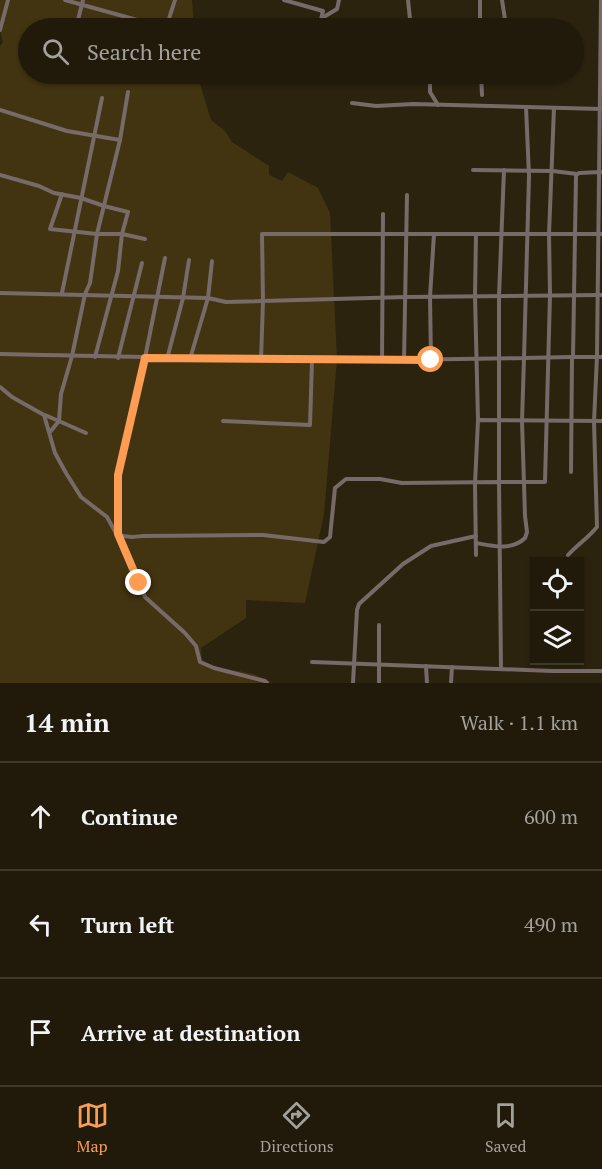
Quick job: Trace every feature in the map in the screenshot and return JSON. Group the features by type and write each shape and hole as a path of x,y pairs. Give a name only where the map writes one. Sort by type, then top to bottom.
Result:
{"street":[{"path":"0,30 8,0"},
{"path":"65,0 82,2 134,18"},
{"path":"170,18 175,0"},
{"path":"284,0 323,11 321,18"},
{"path":"321,18 337,9 339,0"},
{"path":"408,0 410,18"},
{"path":"480,0 480,18"},
{"path":"502,0 505,18"},
{"path":"568,555 597,527 594,422 600,356 601,0"},
{"path":"78,18 82,2"},
{"path":"430,84 430,92 438,105"},
{"path":"481,84 482,95"},
{"path":"50,433 59,421 61,394 72,356 85,294 90,283 97,234 120,140 128,92"},
{"path":"62,293 102,98"},
{"path":"352,103 376,106 438,105 601,109"},
{"path":"476,543 500,547 523,541 527,532 522,421 528,172 526,107"},
{"path":"118,534 125,537 263,535 324,542 330,537 335,488 346,479 380,479 402,483 545,483 550,295 550,171 554,108"},
{"path":"0,110 67,131 120,140"},
{"path":"473,170 550,171 577,174 601,172"},
{"path":"501,669 498,421 499,296 504,171"},
{"path":"571,472 577,174"},
{"path":"0,175 39,186 54,194 81,198 129,212 122,234 118,271 95,357"},
{"path":"62,194 50,229 122,234 145,240"},
{"path":"404,361 407,195"},
{"path":"382,361 383,214"},
{"path":"261,360 262,234 600,234"},
{"path":"431,360 430,297 434,234"},
{"path":"476,234 478,420 475,482 476,555"},
{"path":"118,534 118,471 159,297 165,258"},
{"path":"167,359 183,298 189,260"},
{"path":"190,359 208,298 212,261"},
{"path":"118,358 141,263"},
{"path":"0,293 62,293 133,298 208,298 226,302 600,295"},
{"path":"0,354 167,359 382,361 548,359 600,356"},
{"path":"223,421 310,425 312,360"},
{"path":"0,387 12,397 44,415 86,433"},
{"path":"44,415 55,453 81,497 107,517 118,534 145,597 185,633 196,646 200,662 267,683"},
{"path":"478,420 602,421"},
{"path":"353,683 357,609 360,604 403,564 431,546 476,536"},
{"path":"379,625 379,683"},
{"path":"312,662 602,670"},
{"path":"426,666 427,683"},
{"path":"451,683 452,667"}],"shaded area":[{"path":"0,0 192,0 193,18 18,18 18,84 200,84 211,120 225,131 232,142 269,166 269,175 282,181 288,172 318,188 330,213 337,359 324,514 305,603 246,600 246,618 201,648 202,660 216,667 254,674 272,683 0,683 0,46 3,42 0,30"}],"route":[{"path":"139,583 118,534 118,475 145,358 431,360"}]}
